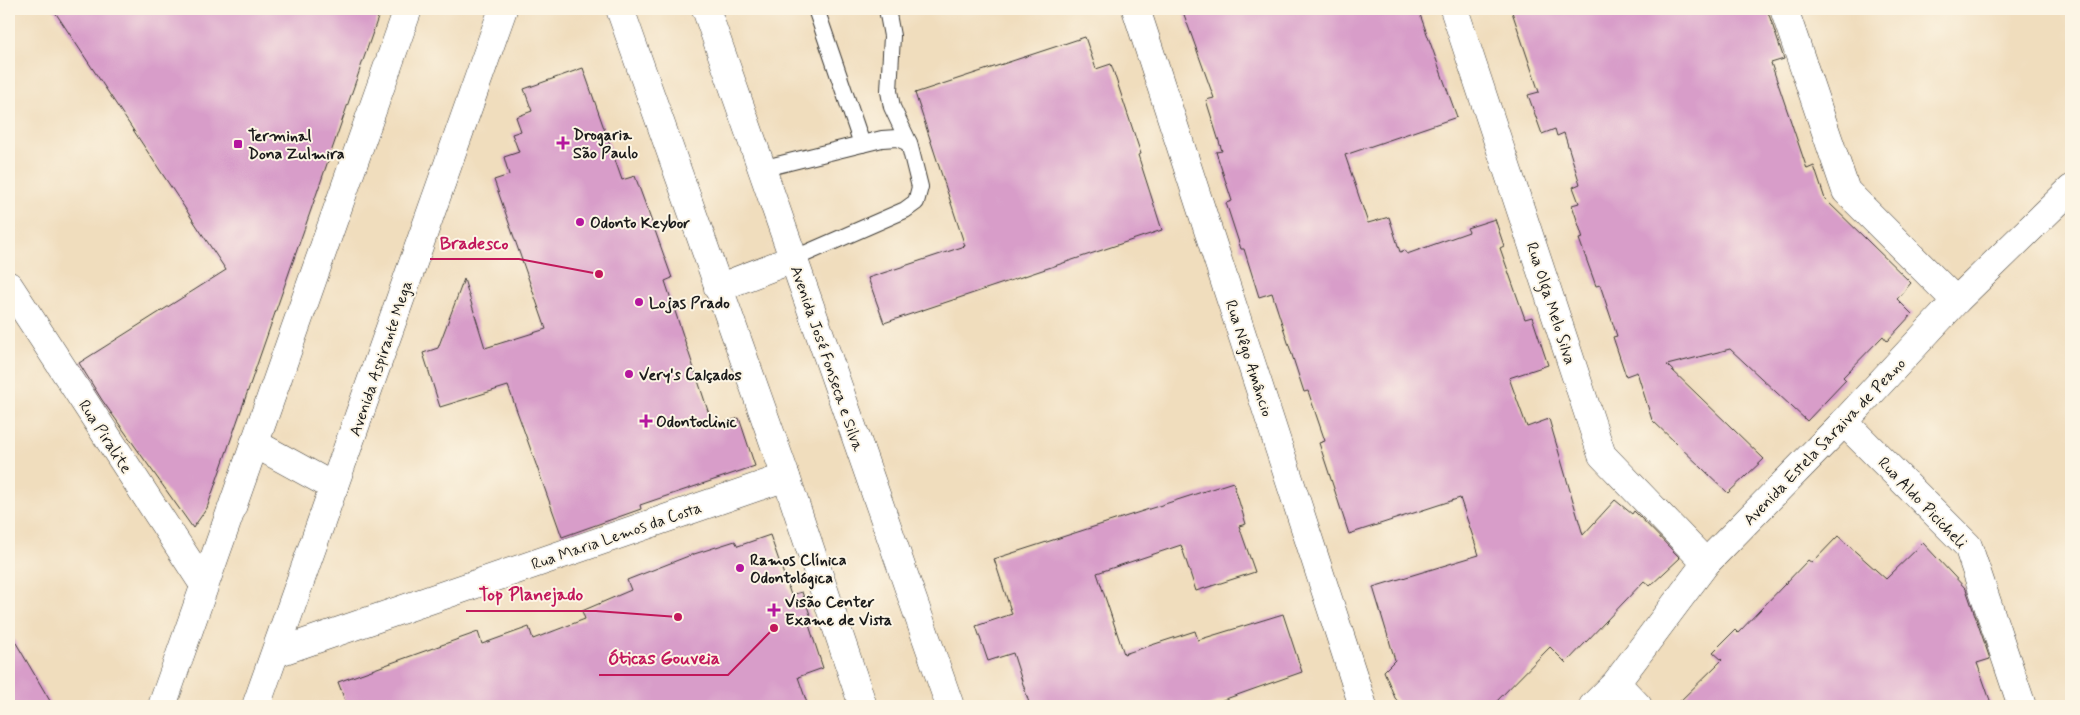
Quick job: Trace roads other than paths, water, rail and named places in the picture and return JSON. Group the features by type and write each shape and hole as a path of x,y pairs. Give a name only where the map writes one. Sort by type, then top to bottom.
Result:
{"street":[{"path":"162,706 408,9"},
{"name":"Avenida Aspirante Mega","path":"256,706 503,9"},
{"path":"620,9 786,477 864,706"},
{"name":"Avenida José Fonseca e Silva","path":"706,9 950,706"},
{"name":"Rua Nêgo Amâncio","path":"1136,9 1364,706"},
{"name":"Rua Olga Melo Silva","path":"1454,9 1602,456 1706,562"},
{"path":"1784,9 1846,191 1956,301"},
{"name":"Avenida Estela Saraiva de Peano","path":"1592,706 1616,683 1706,562 1844,422 1956,301 2071,188"},
{"path":"718,288 793,259"},
{"name":"Rua Piralite","path":"9,286 204,586"},
{"name":"Rua Aldo Picicheli","path":"1844,422 1968,546 2022,706"},
{"path":"254,443 334,488"},
{"name":"Rua Maria Lemos da Costa","path":"276,653 786,477"},
{"path":"1616,683 1638,706"}],"lane":[{"path":"816,9 862,144"},
{"path":"793,259 904,210 916,202 920,187 909,143 892,107 889,91 892,36 886,9"},
{"path":"761,169 882,139 896,138 909,143"}],"place":[{"name":"Drogaria São Paulo","path":"563,143"},
{"name":"Terminal Dona Zulmira","path":"238,144"},
{"name":"Odonto Keybor","path":"580,222"},
{"name":"Bradesco","path":"599,274"},
{"name":"Lojas Prado","path":"639,302"},
{"name":"Very's Calçados","path":"629,374"},
{"name":"Odontoclinic","path":"646,421"},
{"name":"Ramos Clínica Odontológica","path":"740,568"},
{"name":"Visão Center Exame de Vista","path":"774,610"},
{"name":"Top Planejado","path":"678,617"},
{"name":"Óticas Gouveia","path":"774,628"}]}
